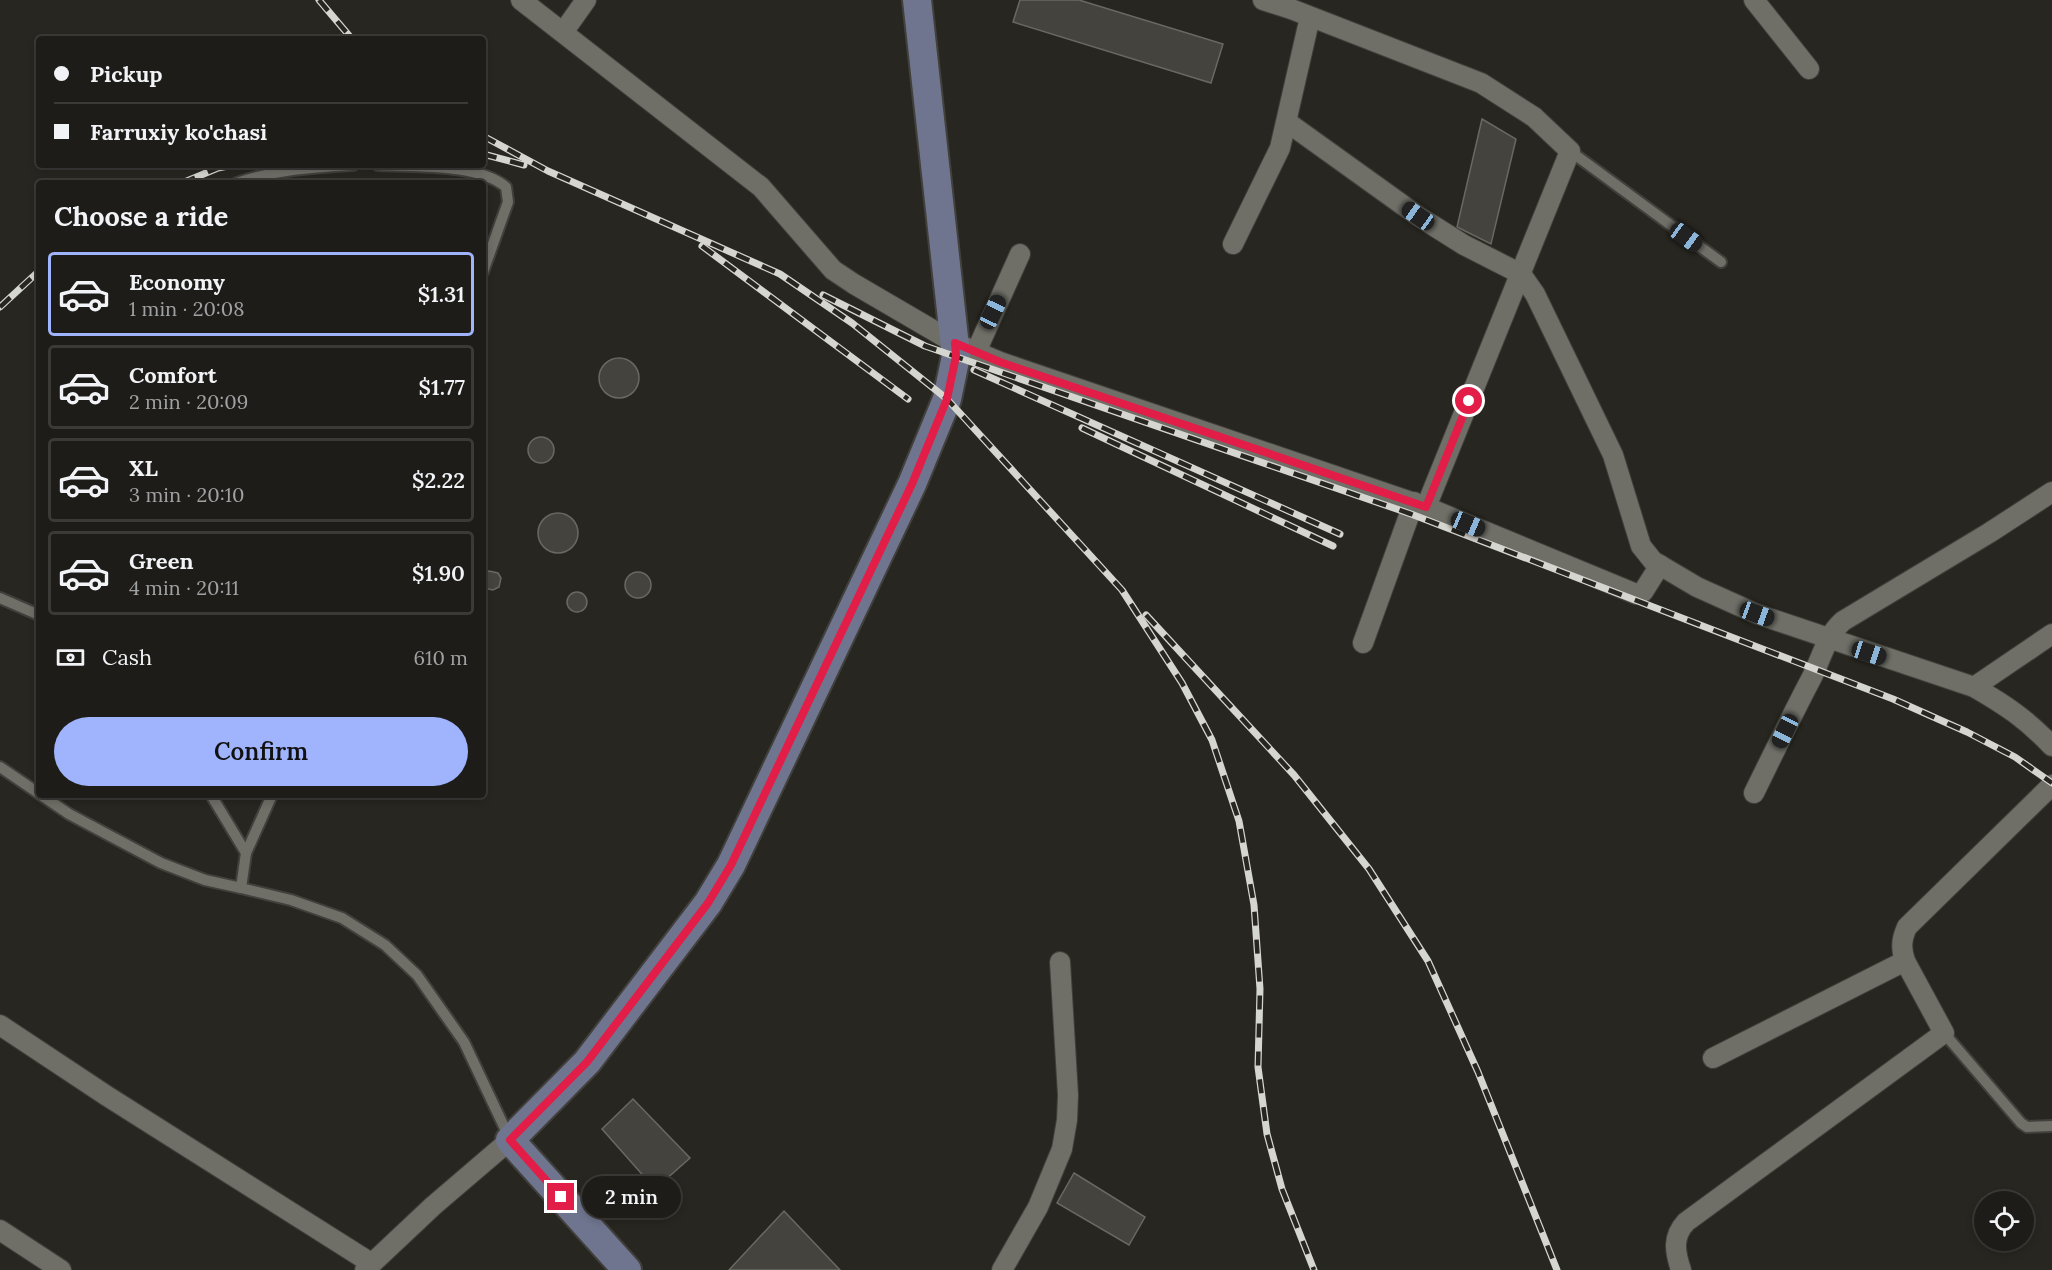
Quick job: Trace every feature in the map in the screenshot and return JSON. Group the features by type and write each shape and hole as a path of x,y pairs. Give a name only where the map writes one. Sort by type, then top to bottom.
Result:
{"street":[{"path":"521,0 564,31 761,187 833,270 965,347 1000,362 1420,505 1636,594 1643,592 1660,565"},
{"path":"564,31 586,0"},
{"path":"917,0 965,347"},
{"path":"1263,0 1481,83 1534,117 1570,151 1521,274 1420,505 1363,643"},
{"path":"1754,0 1809,69"},
{"path":"1233,244 1280,148 1310,16"},
{"path":"1287,122 1418,216 1464,245 1521,274 1535,294 1614,454 1624,496 1641,546 1653,561 1697,586 1757,614 1974,687 2006,705 2029,722 2052,746"},
{"path":"0,1025 368,1267 432,1206 510,1140 587,1062 708,903 731,865 912,484 947,399 956,356 965,347 1020,254"},
{"path":"1754,793 1834,628 2052,492"},
{"path":"1974,687 2052,634"},
{"path":"1682,1270 1675,1247 1680,1228 1686,1222 1944,1032 1905,962 1902,949 1907,927 2052,785"},
{"path":"1002,1270 1038,1207 1062,1149 1068,1095 1060,962"},
{"path":"1713,1058 1905,962"},
{"path":"510,1140 627,1270"},
{"path":"0,1230 61,1270"}],"lane":[{"path":"1570,151 1721,262"},
{"path":"246,180 307,168"},
{"path":"425,168 477,174 506,187 508,202 486,264"},
{"path":"0,598 36,614"},
{"path":"0,767 36,792"},
{"path":"46,798 69,814 161,863 205,880 291,900 342,918 385,945 417,975 464,1042 510,1140"},
{"path":"213,798 246,853"},
{"path":"240,888 246,853 271,798"},
{"path":"1944,1032 2021,1123 2027,1127 2052,1126"}],"building":[{"path":"1020,0 1079,0 1223,44 1211,83 1013,22"},
{"path":"1482,119 1516,139 1491,244 1457,227"},
{"path":"619,358 633,364 639,378 633,392 619,398 605,392 599,378 605,364"},
{"path":"541,437 550,441 554,450 550,459 541,463 532,459 528,450 532,441"},
{"path":"558,513 572,519 578,533 572,547 558,553 544,547 538,533 544,519"},
{"path":"489,571 498,573 501,578 499,587 493,590 486,589 486,573"},
{"path":"638,572 647,576 651,585 647,594 638,598 629,594 625,585 629,576"},
{"path":"577,592 584,595 587,602 584,609 577,612 570,609 567,602 570,595"},
{"path":"633,1099 690,1158 655,1189 602,1129"},
{"path":"1074,1173 1145,1217 1129,1245 1057,1203"},
{"path":"784,1211 840,1270 729,1270"}],"railway":[{"path":"319,0 349,36"},
{"path":"486,138 548,171 780,274 852,323 947,399 1122,590 1182,683 1212,740 1239,821 1254,905 1260,989 1258,1067 1267,1134 1282,1189 1314,1270"},
{"path":"486,155 524,165"},
{"path":"189,180 218,168"},
{"path":"702,246 908,399"},
{"path":"0,307 36,274"},
{"path":"823,295 925,346 1411,514 1893,699 1967,732 2015,757 2052,783"},
{"path":"974,370 1340,534"},
{"path":"1082,428 1333,546"},
{"path":"1146,615 1294,775 1369,869 1428,961 1478,1072 1557,1270"}],"route":[{"path":"561,1197 510,1140 587,1062 708,903 731,865 912,484 947,399 956,356 955,343 1000,362 1426,507 1469,401"}]}
